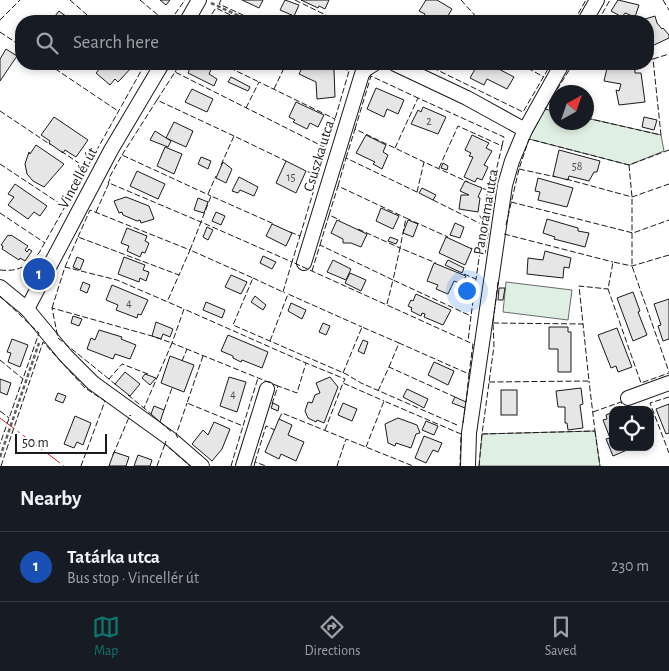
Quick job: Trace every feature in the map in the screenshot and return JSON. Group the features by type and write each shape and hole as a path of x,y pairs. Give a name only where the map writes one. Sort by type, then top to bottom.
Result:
{"street":[{"path":"190,15 199,0"},
{"path":"589,15 597,0"},
{"name":"Vincellér út","path":"27,309 111,150 158,70"},
{"name":"Csuszka utca","path":"304,263 362,74 365,70"},
{"path":"408,70 468,98 525,130"},
{"name":"Panoráma utca","path":"468,466 469,433 505,185 515,153 525,130 559,70"},
{"path":"0,287 27,309 66,356 93,383 172,440 202,466"},
{"path":"628,398 669,383"},
{"path":"243,466 268,389"}],"path":[{"path":"205,0 237,15"},
{"path":"0,457 40,340 46,332"}],"green space":[{"path":"545,109 549,110 549,130 594,130 594,120 661,135 664,151 629,165 529,139"},
{"path":"506,282 572,290 568,320 503,312"},
{"path":"595,431 600,466 479,466 482,434"}],"building":[{"path":"160,0 170,0 166,5"},
{"path":"242,0 263,0 259,8"},
{"path":"285,0 299,5 294,15 280,10"},
{"path":"301,0 329,0 325,9 319,6 318,8"},
{"path":"426,0 437,0 452,9 448,15 424,15 419,11"},
{"path":"618,0 639,5 636,15 625,13 618,15 611,11"},
{"path":"59,11 64,15 56,15"},
{"path":"654,16 657,23 669,35 669,38 654,45"},
{"path":"6,49 15,55 15,59 0,81 0,59"},
{"path":"99,70 129,70 118,82 115,79 110,85 96,73"},
{"path":"189,70 211,70 209,74 217,79 214,86 188,73"},
{"path":"301,70 334,70 335,97 317,99 316,82 299,74"},
{"path":"475,70 501,70 514,77 507,89 487,79 484,85 470,78"},
{"path":"607,70 635,70 635,73 641,73 645,102 619,105 616,90 619,91 621,84 604,81"},
{"path":"231,77 250,87 248,91 228,82"},
{"path":"376,88 404,100 398,114 387,109 384,117 367,109"},
{"path":"192,89 213,99 207,112 185,102"},
{"path":"296,102 324,115 318,127 310,123 307,129 293,122 295,120 289,117"},
{"path":"423,107 446,117 438,134 411,124 418,110 421,112"},
{"path":"54,117 88,140 76,157 65,150 63,153 41,135"},
{"path":"644,117 657,120 654,130 642,127"},
{"path":"174,122 193,131 186,147 166,138"},
{"path":"155,131 171,141 168,147 150,140"},
{"path":"366,135 386,145 383,152 388,155 382,169 373,164 375,162 356,153"},
{"path":"472,135 489,143 486,148 492,151 484,165 488,167 482,180 477,178 475,182 464,177 473,157 469,156 471,153 465,150"},
{"path":"36,145 64,164 44,187 33,181 27,174 25,164 29,152 30,154"},
{"path":"165,147 182,154 174,174 157,166"},
{"path":"559,150 600,161 597,172 594,172 589,181 569,176 568,180 553,176"},
{"path":"201,157 211,161 208,169 198,164"},
{"path":"286,161 306,171 296,193 276,183"},
{"path":"223,162 232,169 226,183 216,178"},
{"path":"443,163 448,166 447,170 441,168"},
{"path":"137,171 165,184 158,199 130,186"},
{"path":"239,177 258,187 254,196 240,190 238,193 232,191"},
{"path":"538,178 573,188 567,207 538,200 540,192 535,191"},
{"path":"465,181 482,188 478,197 480,198 478,212 459,209 461,195 469,195 460,191"},
{"path":"15,184 47,206 40,216 34,212 28,219 8,205 14,197 8,194"},
{"path":"422,188 436,195 433,200 419,193"},
{"path":"488,191 492,192 490,200 486,199"},
{"path":"126,197 149,206 154,219 141,223 140,220 137,221 123,215 122,212 119,213 114,201"},
{"path":"198,198 208,202 204,213 194,210"},
{"path":"381,208 399,216 393,229 376,221"},
{"path":"216,212 225,216 221,225 212,221"},
{"path":"547,219 578,228 578,231 589,233 585,247 554,239 555,237 543,233"},
{"path":"337,220 367,234 361,247 351,243 343,243 343,239 331,233"},
{"path":"408,220 418,224 413,237 403,233"},
{"path":"455,223 464,227 460,238 450,235"},
{"path":"272,224 292,233 286,246 266,236"},
{"path":"207,227 213,230 208,240 203,237"},
{"path":"127,228 147,236 145,241 149,243 145,253 142,252 140,257 127,251 129,246 121,243"},
{"path":"8,235 28,246 25,250 27,252 29,249 32,251 25,261 20,258 19,260 2,249 3,246 1,245"},
{"path":"390,237 398,240 396,244 388,241"},
{"path":"446,237 472,249 465,265 439,253"},
{"path":"545,251 571,258 569,268 564,267 563,278 527,274 528,258 543,260"},
{"path":"263,256 276,262 272,269 260,263"},
{"path":"77,257 84,260 80,270 73,267"},
{"path":"124,257 145,265 143,270 149,272 146,281 140,278 139,282 118,274"},
{"path":"333,260 351,269 346,280 327,272"},
{"path":"448,260 464,268 462,273 445,265"},
{"path":"434,263 466,276 462,284 454,281 448,294 436,289 438,285 427,281"},
{"path":"350,273 366,280 361,291 345,283"},
{"path":"231,275 247,282 241,294 225,287"},
{"path":"83,282 90,285 87,293 80,290"},
{"path":"112,285 148,300 141,315 138,314 137,318 116,310 118,305 106,300"},
{"path":"499,288 505,288 503,300 498,300"},
{"path":"633,292 647,335 633,341 617,298"},
{"path":"416,294 451,310 443,325 424,317 425,314 422,313 421,316 411,311 412,308 408,306"},
{"path":"255,296 266,305 263,310 251,302"},
{"path":"669,299 669,339 663,341 658,326 661,325 654,304"},
{"path":"206,302 225,310 222,318 203,310"},
{"path":"291,303 306,310 302,319 288,311"},
{"path":"73,316 82,319 79,326 71,323"},
{"path":"156,322 173,329 170,337 163,334 161,339 152,336"},
{"path":"323,323 330,326 326,335 319,332"},
{"path":"549,327 568,327 568,332 571,332 571,372 558,372 558,349 549,349"},
{"path":"617,328 632,367 618,372 616,366 611,368 598,335"},
{"path":"99,330 122,337 121,339 136,345 130,359 115,354 113,359 87,349 91,338 95,340"},
{"path":"228,335 268,352 262,368 242,360 241,362 221,351"},
{"path":"12,339 28,345 20,367 8,362 11,353 7,352"},
{"path":"363,340 368,342 364,354 358,351"},
{"path":"170,356 194,365 184,392 161,383"},
{"path":"434,362 454,371 448,385 428,375"},
{"path":"125,372 140,384 130,396 115,384"},
{"path":"145,374 156,378 150,385 142,378"},
{"path":"229,377 246,382 237,412 220,406"},
{"path":"330,377 338,387 324,423 317,420 316,422 308,418 305,411 308,402 312,403 315,395 320,393 316,383"},
{"path":"0,379 11,383 7,395 0,392"},
{"path":"581,388 583,404 580,405 583,428 568,430 567,423 565,423 565,407 558,407 556,391"},
{"path":"407,389 428,399 424,408 403,397"},
{"path":"501,390 517,390 517,415 501,415"},
{"path":"58,393 66,396 63,403 55,400"},
{"path":"455,397 466,402 465,408 452,403"},
{"path":"273,403 279,406 278,411 271,408"},
{"path":"343,403 357,409 352,421 338,415"},
{"path":"669,404 669,433 666,434 656,409"},
{"path":"154,406 164,410 160,422 151,414"},
{"path":"609,414 609,435 603,420 607,419 606,415"},
{"path":"75,416 91,423 83,445 77,442 74,448 64,444"},
{"path":"398,418 417,425 420,433 416,434 411,448 396,443 395,446 388,443 385,424"},
{"path":"279,419 292,425 288,435 304,442 296,461 281,454 279,459 265,452"},
{"path":"426,421 438,426 434,435 422,430"},
{"path":"214,422 230,429 222,449 212,461 192,444 203,430 208,435"},
{"path":"424,436 442,443 438,452 433,450 426,463 415,458"},
{"path":"611,451 625,451 613,456"},
{"path":"114,452 129,457 126,466 109,466"},
{"path":"138,455 152,460 150,466 134,466"}],"fence":[{"path":"0,20 20,0"},
{"path":"70,0 87,15"},
{"path":"140,0 158,15"},
{"path":"174,15 185,0"},
{"path":"221,0 219,4 243,15"},
{"path":"295,0 326,15"},
{"path":"461,0 475,15"},
{"path":"577,15 586,0"},
{"path":"601,15 610,0"},
{"path":"663,0 669,10"},
{"path":"211,15 216,8 231,15"},
{"path":"0,32 15,42"},
{"path":"654,59 669,54"},
{"path":"594,120 661,135 654,68"},
{"path":"57,70 118,111"},
{"path":"0,270 18,269 31,261 39,253 142,70"},
{"path":"234,70 259,82"},
{"path":"274,89 283,70"},
{"path":"335,119 349,71 347,70"},
{"path":"437,70 523,112 548,70"},
{"path":"531,70 544,77"},
{"path":"560,85 569,70"},
{"path":"157,100 175,72 326,148 318,176"},
{"path":"355,129 371,76 418,98"},
{"path":"246,108 259,82 335,119 326,148"},
{"path":"395,148 418,98 504,137 502,146"},
{"path":"122,155 157,100 234,136"},
{"path":"549,103 545,109 549,110"},
{"path":"0,111 51,145"},
{"path":"439,168 458,126 502,146 491,192 480,187"},
{"path":"346,158 355,129 424,162"},
{"path":"221,165 234,136 286,161"},
{"path":"506,225 519,169 529,139 629,165 669,150"},
{"path":"61,151 86,168"},
{"path":"109,183 109,178 122,155 211,196"},
{"path":"338,186 346,158 419,193"},
{"path":"417,192 424,162 468,182"},
{"path":"0,164 65,207"},
{"path":"629,165 632,197 632,266 669,372"},
{"path":"519,169 556,177"},
{"path":"300,236 318,176 306,171"},
{"path":"208,194 216,176"},
{"path":"566,179 632,197 669,184"},
{"path":"96,212 109,183 201,222 211,196 274,224"},
{"path":"329,215 338,186 406,218"},
{"path":"433,200 489,228 485,254 480,252"},
{"path":"483,225 489,200"},
{"path":"511,202 633,233 669,220"},
{"path":"78,237 90,210 190,250 179,275"},
{"path":"0,213 45,243"},
{"path":"320,245 329,215 340,220"},
{"path":"358,229 400,248 406,218 448,237"},
{"path":"290,232 300,236 292,262 201,222 190,250 253,278 233,325 457,425"},
{"path":"504,234 613,262"},
{"path":"65,267 78,237 179,275 167,302"},
{"path":"312,271 320,245 393,280 400,248 436,263"},
{"path":"471,248 480,252 476,279"},
{"path":"669,255 632,266 613,262 608,289 641,383 669,373"},
{"path":"283,292 292,262 473,344 469,374"},
{"path":"52,308 65,267 117,280 184,309"},
{"path":"464,274 476,279 471,316"},
{"path":"253,278 285,293"},
{"path":"387,304 393,280 471,316 468,341"},
{"path":"498,282 493,323 494,346 482,434 595,431 589,381"},
{"path":"493,323 583,324 579,286 608,289"},
{"path":"270,341 288,294 362,327"},
{"path":"0,296 39,333 0,444"},
{"path":"109,379 58,338 52,308 172,343 144,408 151,414"},
{"path":"278,386 172,343 184,309 306,363"},
{"path":"489,382 589,381 583,324"},
{"path":"343,373 362,327 399,343"},
{"path":"1,466 43,342 85,388 105,401 81,466"},
{"path":"389,367 399,343 469,374 466,402"},
{"path":"182,361 187,349"},
{"path":"203,356 187,403 243,426 258,378"},
{"path":"0,360 23,379"},
{"path":"272,404 278,386 297,393 306,363 345,379 343,383"},
{"path":"116,385 109,379 122,364 148,374"},
{"path":"378,391 389,367 455,397"},
{"path":"325,430 343,383 384,401"},
{"path":"164,410 172,388"},
{"path":"128,395 144,408"},
{"path":"669,397 650,403 669,453"},
{"path":"366,447 384,401 461,434 460,466"},
{"path":"610,406 621,402 622,406"},
{"path":"178,438 176,435 187,403"},
{"path":"593,412 609,406"},
{"path":"463,423 465,408"},
{"path":"0,411 9,418"},
{"path":"279,419 282,413 346,439"},
{"path":"113,455 131,416"},
{"path":"160,422 173,433"},
{"path":"231,466 243,426"},
{"path":"255,462 266,426 275,430"},
{"path":"595,431 600,466"},
{"path":"479,466 482,434"},
{"path":"337,466 346,439 413,466"},
{"path":"166,441 165,444 190,466"},
{"path":"157,466 165,444"},
{"path":"254,466 255,462 266,466"}],"power":[{"path":"0,418 64,466"}],"place":[{"name":"Tatárka utca","path":"39,274"}]}
